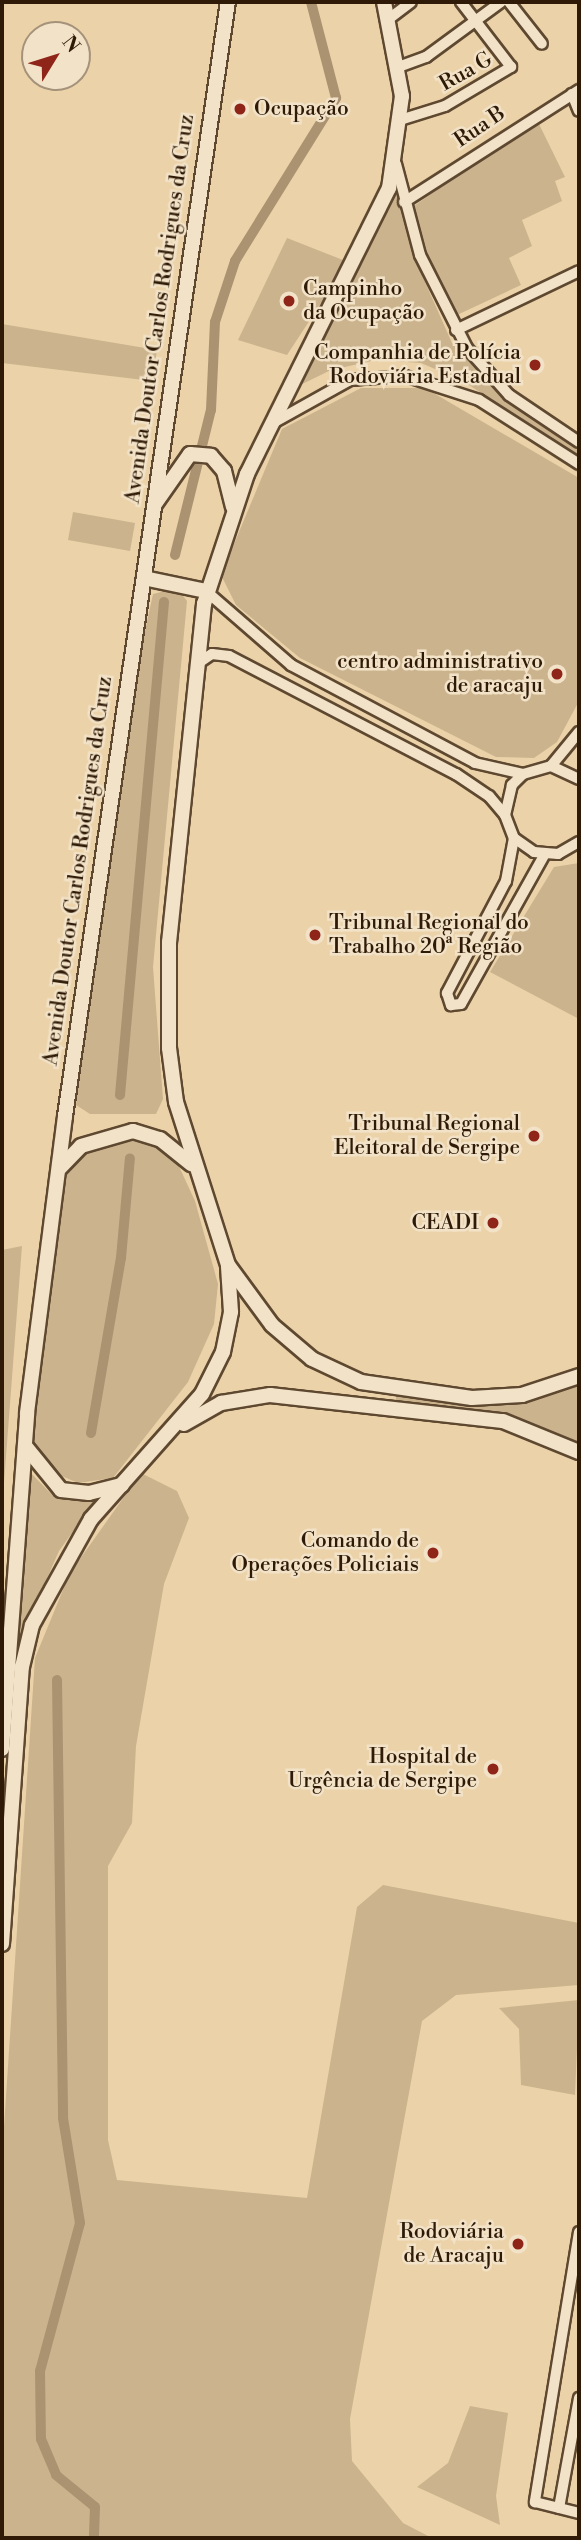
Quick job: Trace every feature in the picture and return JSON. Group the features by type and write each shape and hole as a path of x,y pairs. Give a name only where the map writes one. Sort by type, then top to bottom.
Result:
{"main road":[{"name":"Avenida Doutor Carlos Rodrigues da Cruz","path":"2,1749 24,1442 58,1172 152,509 228,2"},
{"path":"2,1944 22,1667 45,1596 91,1519 174,1431 223,1352 231,1312 228,1265 194,1168 169,1048 169,942 195,666 206,592 233,507 270,424 396,164 401,66 384,2"},
{"path":"152,509 190,454 211,456 224,471 233,507"},
{"path":"144,578 206,592"},
{"path":"58,1172 81,1146 133,1131 160,1139 194,1168"},
{"path":"228,1265 264,1316 312,1359 387,1389 507,1398 579,1376"},
{"path":"387,1389 387,1406"},
{"path":"174,1431 221,1404 251,1396 387,1406 503,1421 579,1452"},
{"path":"24,1442 32,1462 61,1490 89,1493 123,1484"}],"street":[{"path":"390,18 411,2"},
{"name":"Rua G","path":"400,120 445,106 510,68 461,2"},
{"path":"401,66 426,57 501,2"},
{"path":"509,2 542,44"},
{"path":"575,92 579,111"},
{"name":"Rua B","path":"404,202 575,92"},
{"path":"396,164 420,254 456,330 509,395 579,442"},
{"path":"456,330 579,271"},
{"path":"270,424 350,380 405,376 479,400 579,464"},
{"path":"206,592 291,665 475,763 523,774 551,766 579,732"},
{"path":"195,666 212,654 229,656 456,774 489,796 505,815 514,838 506,881 447,993 451,1005 461,1004 545,854"},
{"path":"551,766 579,779"},
{"path":"505,815 512,785 523,774"},
{"path":"514,838 545,854 576,847"},
{"path":"579,2232 574,2311 536,2502 579,2513"},
{"path":"559,2508 579,2398"}],"shaded area":[{"path":"537,120 565,177 555,181 562,201 522,220 532,246 509,258 521,285 457,315 427,258 414,206"},
{"path":"394,186 417,264 452,343 520,411 579,448 579,458 463,381 421,363 376,360 331,370 290,390"},
{"name":"Campinho da Ocupação","path":"287,238 348,262 287,355 238,340"},
{"path":"2,324 157,350 152,381 2,363"},
{"path":"361,388 425,388 579,478 579,701 557,742 534,758 496,757 300,658 236,605 221,575 282,429"},
{"path":"73,512 135,523 130,551 68,540"},
{"path":"177,588 187,601 153,967 163,1099 156,1114 90,1114 76,1105 79,1067 137,668 153,594"},
{"path":"579,863 579,1019 490,972 554,867"},
{"path":"125,1129 171,1149 195,1201 218,1284 214,1324 188,1382 113,1478 78,1483 50,1471 30,1444 60,1169 90,1140"},
{"path":"22,1246 2,1509 2,1250"},
{"path":"579,1384 579,1445 489,1411 396,1401 396,1396 510,1401"},
{"path":"30,1472 55,1498 97,1498 59,1551 15,1651"},
{"path":"141,1473 177,1491 189,1518 164,1584 136,1746 132,1823 108,1866 108,2140 117,2180 307,2198 357,1907 383,1885 579,1923 579,1985 456,1995 422,2021 350,2419 352,2461 403,2523 432,2538 2,2538 2,2157 35,1658 70,1573"},
{"path":"579,2000 575,2095 521,2085 519,2029 499,2008"},
{"path":"470,2406 508,2413 496,2496 500,2525 417,2487 448,2463"}],"waterway":[{"path":"175,555 211,410 215,322 235,261 336,98 311,2"},
{"path":"120,1095 164,602"},
{"path":"91,1433 121,1258 130,1158"},
{"path":"57,1680 63,2118 80,2223 40,2371 41,2439 56,2475 95,2507 94,2538"}],"place":[{"name":"Ocupação","path":"240,109"},
{"name":"Campinho da Ocupação","path":"289,301"},
{"name":"Companhia de Polícia Rodoviária Estadual","path":"535,365"},
{"name":"centro administrativo de aracaju","path":"557,674"},
{"name":"Tribunal Regional do Trabalho 20ª Região","path":"315,935"},
{"name":"Tribunal Regional Eleitoral de Sergipe","path":"534,1136"},
{"name":"CEADI","path":"493,1223"},
{"name":"Comando de Operações Policiais","path":"433,1553"},
{"name":"Hospital de Urgência de Sergipe","path":"493,1769"},
{"name":"Rodoviária de Aracaju","path":"518,2244"}]}
